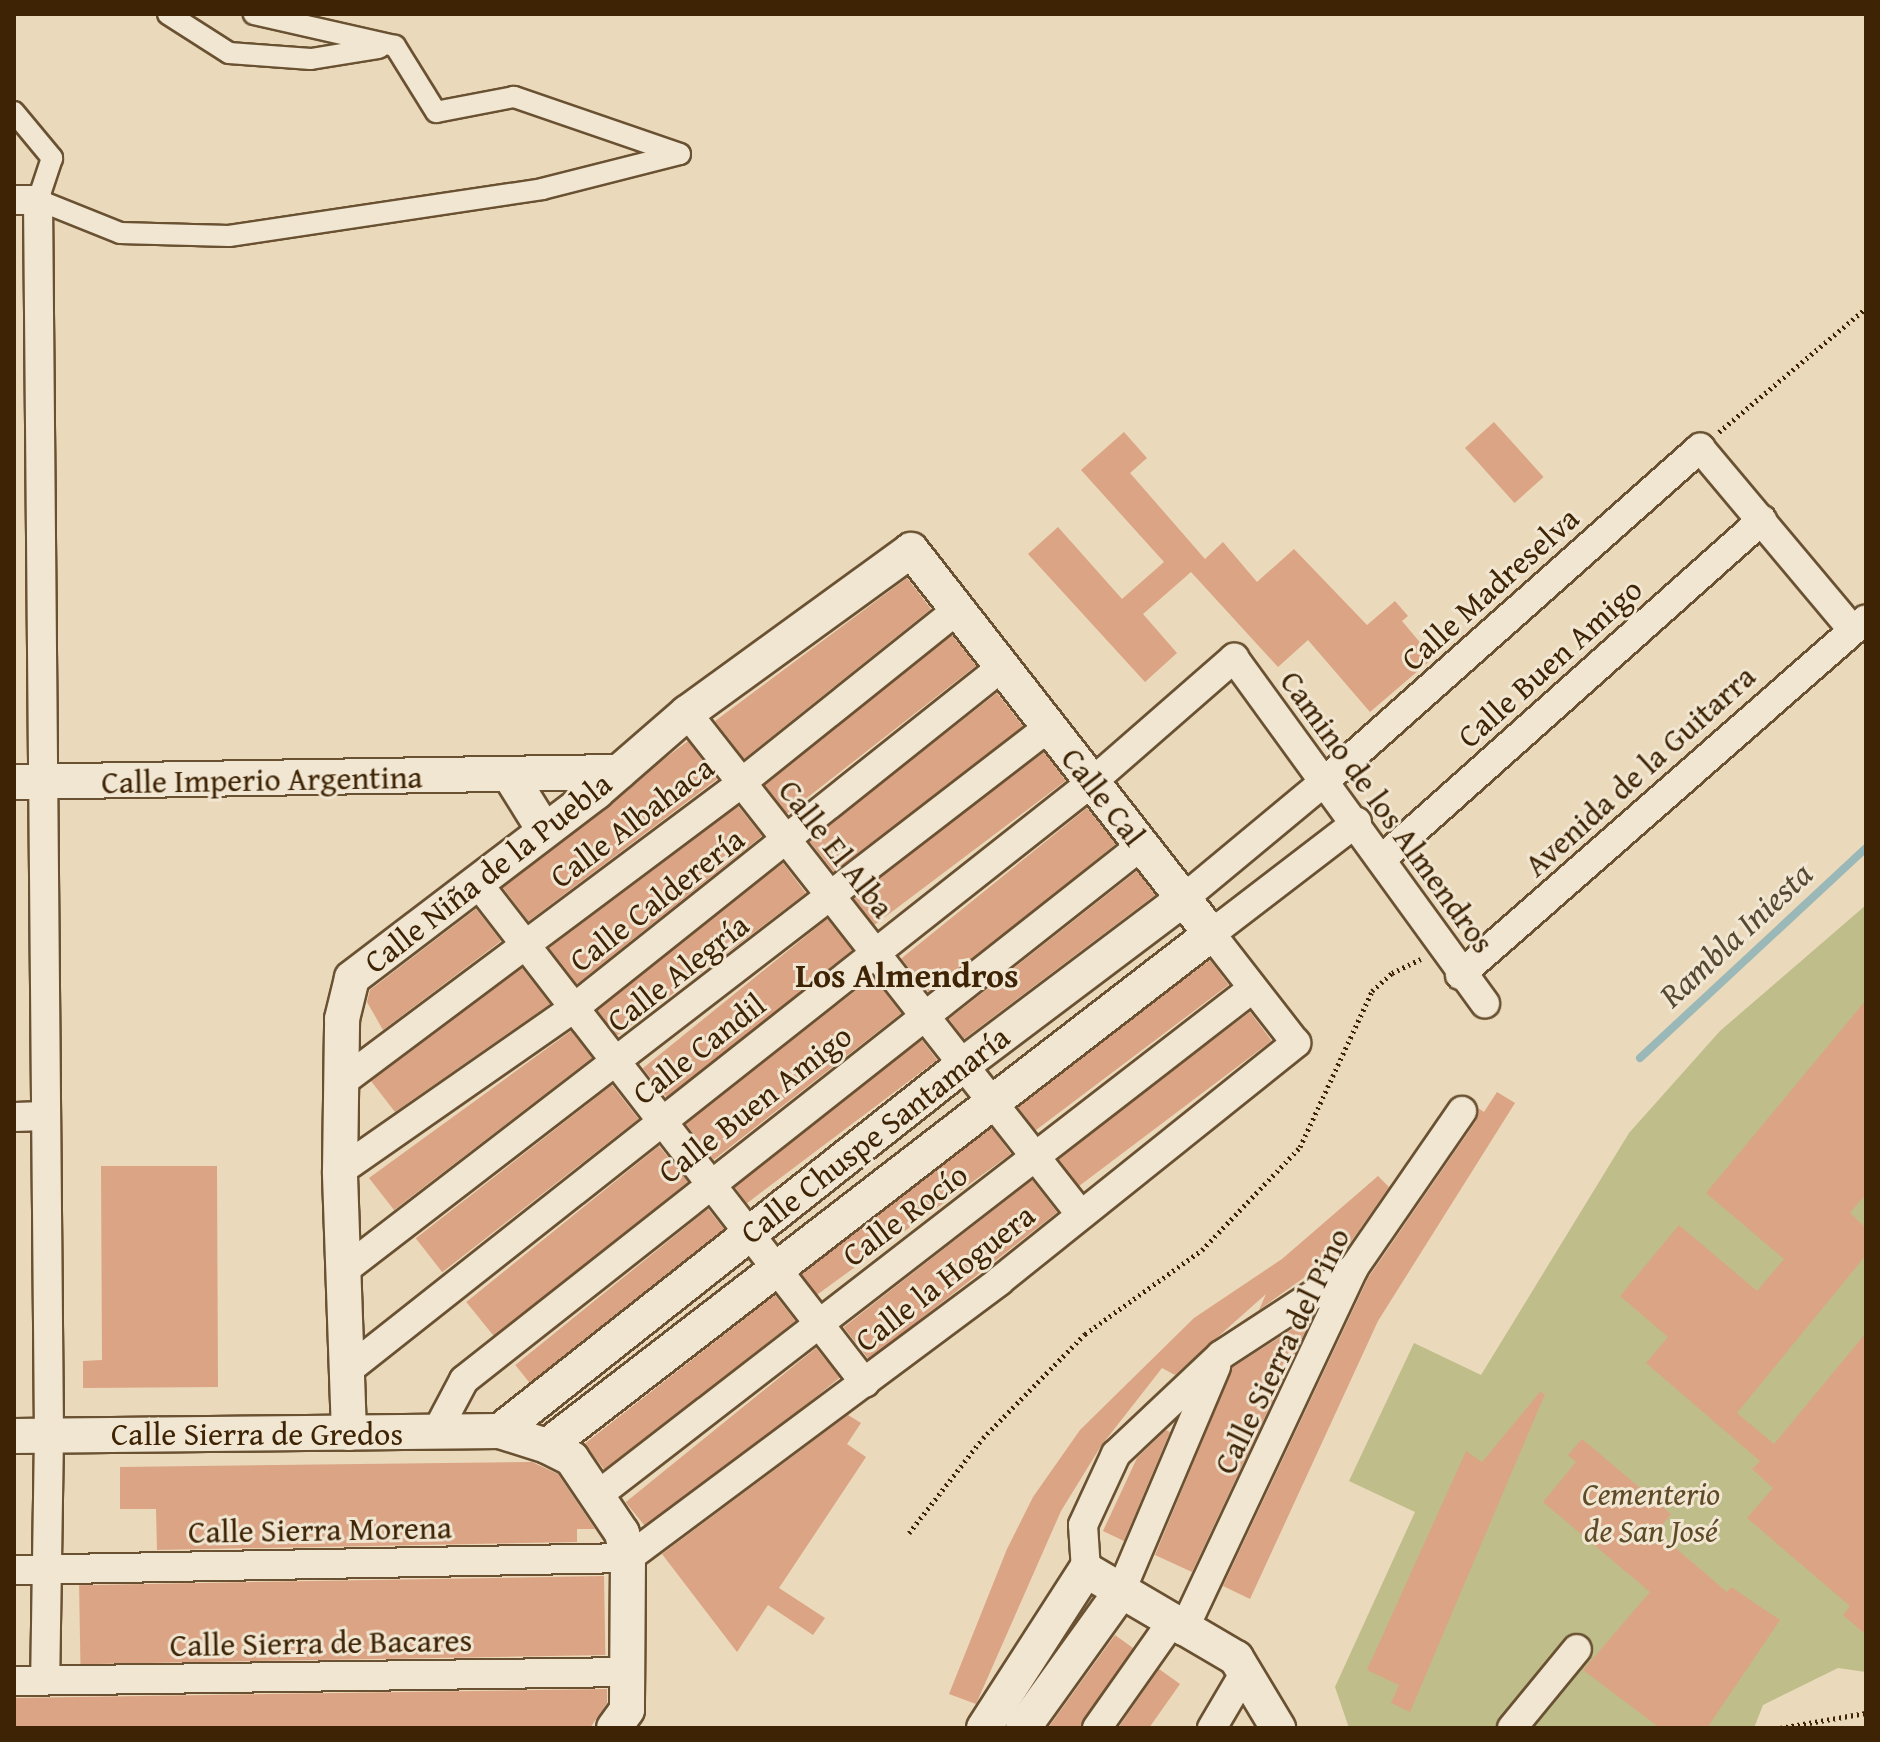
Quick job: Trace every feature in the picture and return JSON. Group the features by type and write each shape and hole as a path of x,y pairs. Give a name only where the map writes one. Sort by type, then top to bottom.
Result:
{"street":[{"path":"168,14 229,53 311,59 395,46"},
{"path":"26,200 120,233 229,236 542,189 680,154 514,97 436,112 395,46 254,14"},
{"path":"14,112 52,158 26,200 27,782 45,1116 49,1435 44,1569 45,1680"},
{"path":"1700,448 1859,624"},
{"name":"Calle Madreselva","path":"1325,781 1700,448"},
{"name":"Calle Buen Amigo","path":"1383,858 1762,520"},
{"name":"Calle Cal","path":"911,550 1296,1043"},
{"name":"Calle Niña de la Puebla","path":"349,1433 347,1268 340,1171 342,1019 352,978 619,772 687,713 911,550"},
{"name":"Calle Albahaca","path":"342,1082 741,783 957,610"},
{"name":"Avenida de la Guitarra","path":"1460,975 1859,624"},
{"name":"Camino de los Almendros","path":"1234,658 1357,822 1460,975 1485,1004"},
{"name":"Calle Candil","path":"348,1370 1092,782 1234,658"},
{"name":"Calle Calderería","path":"340,1171 574,1008 788,842 1002,667"},
{"name":"Calle El Alba","path":"687,713 1081,1215"},
{"name":"Calle Alegría","path":"347,1268 617,1064 1049,727"},
{"name":"Calle Imperio Argentina","path":"27,782 511,777 619,772"},
{"path":"511,777 544,830"},
{"name":"Calle Chuspe Santamaría","path":"500,1431 963,1065 1183,899 1325,781"},
{"name":"Calle Chuspe Santamaría","path":"547,1446 994,1105 1357,822"},
{"name":"Calle Buen Amigo","path":"445,1434 438,1429 464,1380 709,1183 1141,846"},
{"path":"476,881 865,1383"},
{"name":"Calle Rocío","path":"598,1495 1253,988"},
{"name":"Calle la Hoguera","path":"628,1558 865,1383 1296,1043"},
{"name":"Calle Sierra del Pino","path":"1097,1728 1177,1627 1353,1269 1462,1111"},
{"path":"14,1117 45,1116"},
{"path":"984,1728 1086,1570 1083,1525 1116,1454 1221,1355 1353,1269"},
{"path":"1023,1728 1120,1593 1221,1355"},
{"path":"500,1431 547,1446 572,1459 622,1533 628,1558 627,1710 614,1728"},
{"name":"Calle Sierra de Gredos","path":"14,1436 445,1434 500,1431"},
{"name":"Calle Sierra Morena","path":"14,1570 628,1558"},
{"path":"1086,1570 1177,1627 1236,1658 1278,1728"},
{"path":"1512,1728 1577,1649"},
{"name":"Calle Sierra de Bacares","path":"14,1681 628,1672"},
{"path":"1212,1728 1245,1672"}],"path":[{"path":"1700,448 1866,308"},
{"path":"909,1533 983,1438 1085,1334 1202,1250 1300,1147 1372,991 1392,973 1443,948"},
{"path":"1780,1728 1866,1713"}],"green space":[{"name":"Cementerio de San José","path":"1866,905 1866,1672 1838,1668 1763,1705 1754,1728 1349,1728 1335,1687 1415,1512 1349,1481 1414,1343 1481,1375 1629,1133 1720,1031"}],"building":[{"path":"1494,422 1544,477 1515,503 1465,448"},
{"path":"1124,432 1147,458 1130,473 1205,559 1223,542 1257,582 1294,549 1367,625 1395,601 1408,616 1402,621 1433,658 1370,712 1308,640 1278,667 1191,572 1143,614 1177,653 1145,682 1028,554 1058,527 1122,599 1164,562 1081,470"},
{"path":"907,578 931,609 744,759 715,721"},
{"path":"952,635 976,666 787,813 763,783"},
{"path":"997,693 1023,726 835,873 809,840"},
{"path":"688,741 717,779 528,921 500,883"},
{"path":"1044,752 1066,781 874,925 852,896"},
{"path":"738,806 762,836 577,984 549,948"},
{"path":"1087,808 1116,844 930,994 901,958"},
{"path":"783,863 806,893 617,1036 594,1006"},
{"path":"1137,871 1155,895 964,1039 949,1019"},
{"path":"476,909 501,941 383,1030 367,1002 370,990"},
{"path":"827,919 852,950 668,1099 643,1068"},
{"path":"1210,960 1229,985 1035,1130 1017,1106"},
{"path":"522,968 550,1004 395,1112 371,1081"},
{"path":"873,977 901,1013 714,1160 685,1124"},
{"path":"1866,1000 1866,1194 1850,1213 1866,1228 1866,1255 1737,1413 1774,1444 1866,1333 1866,1635 1843,1615 1850,1606 1747,1518 1773,1488 1752,1469 1760,1461 1646,1363 1668,1337 1620,1296 1679,1225 1757,1291 1784,1259 1706,1193"},
{"path":"1250,1012 1272,1041 1078,1186 1057,1158"},
{"path":"571,1031 592,1058 394,1210 369,1178"},
{"path":"922,1040 937,1060 747,1203 732,1183"},
{"path":"612,1085 638,1119 442,1272 416,1238"},
{"path":"1497,1092 1515,1103 1378,1321 1250,1599 1223,1586 1368,1278 1476,1121 1478,1108 1484,1112"},
{"path":"992,1128 1011,1154 817,1295 798,1269"},
{"path":"659,1146 688,1182 495,1338 466,1302"},
{"path":"101,1166 217,1166 218,1387 83,1388 83,1361 102,1360"},
{"path":"1378,1176 1389,1187 1348,1246 1259,1310 1266,1294 1175,1375 1162,1368 1101,1446 1061,1511 976,1704 949,1694 1007,1549 1033,1497 1080,1430 1194,1318 1282,1259"},
{"path":"1032,1180 1057,1212 869,1359 844,1327"},
{"path":"708,1209 724,1229 532,1385 515,1365"},
{"path":"775,1295 795,1321 605,1470 584,1444"},
{"path":"1299,1325 1307,1328 1192,1572 1155,1555 1233,1367"},
{"path":"816,1348 840,1378 650,1532 626,1502"},
{"path":"1540,1392 1545,1394 1410,1712 1391,1703 1399,1685 1367,1670 1466,1451 1482,1462"},
{"path":"848,1415 861,1423 847,1444 866,1457 779,1588 825,1618 813,1635 768,1605 737,1652 662,1554"},
{"path":"1166,1430 1170,1432 1124,1541 1103,1531 1137,1458"},
{"path":"1582,1439 1671,1514 1657,1532 1727,1592 1731,1587 1780,1620 1707,1728 1660,1728 1583,1670 1650,1592 1543,1502 1576,1462 1568,1455"},
{"path":"532,1462 558,1474 595,1529 577,1529 577,1542 157,1550 156,1509 120,1509 120,1467"},
{"path":"604,1576 605,1655 80,1664 79,1585"},
{"path":"1115,1635 1133,1648 1080,1728 1048,1728"},
{"path":"1159,1669 1180,1684 1149,1728 1118,1728"},
{"path":"607,1689 607,1703 590,1728 14,1728 14,1698"}],"waterway":[{"name":"Rambla Iniesta","path":"1640,1058 1866,848"}],"district":[{"name":"Los Almendros","path":"907,975"}]}
